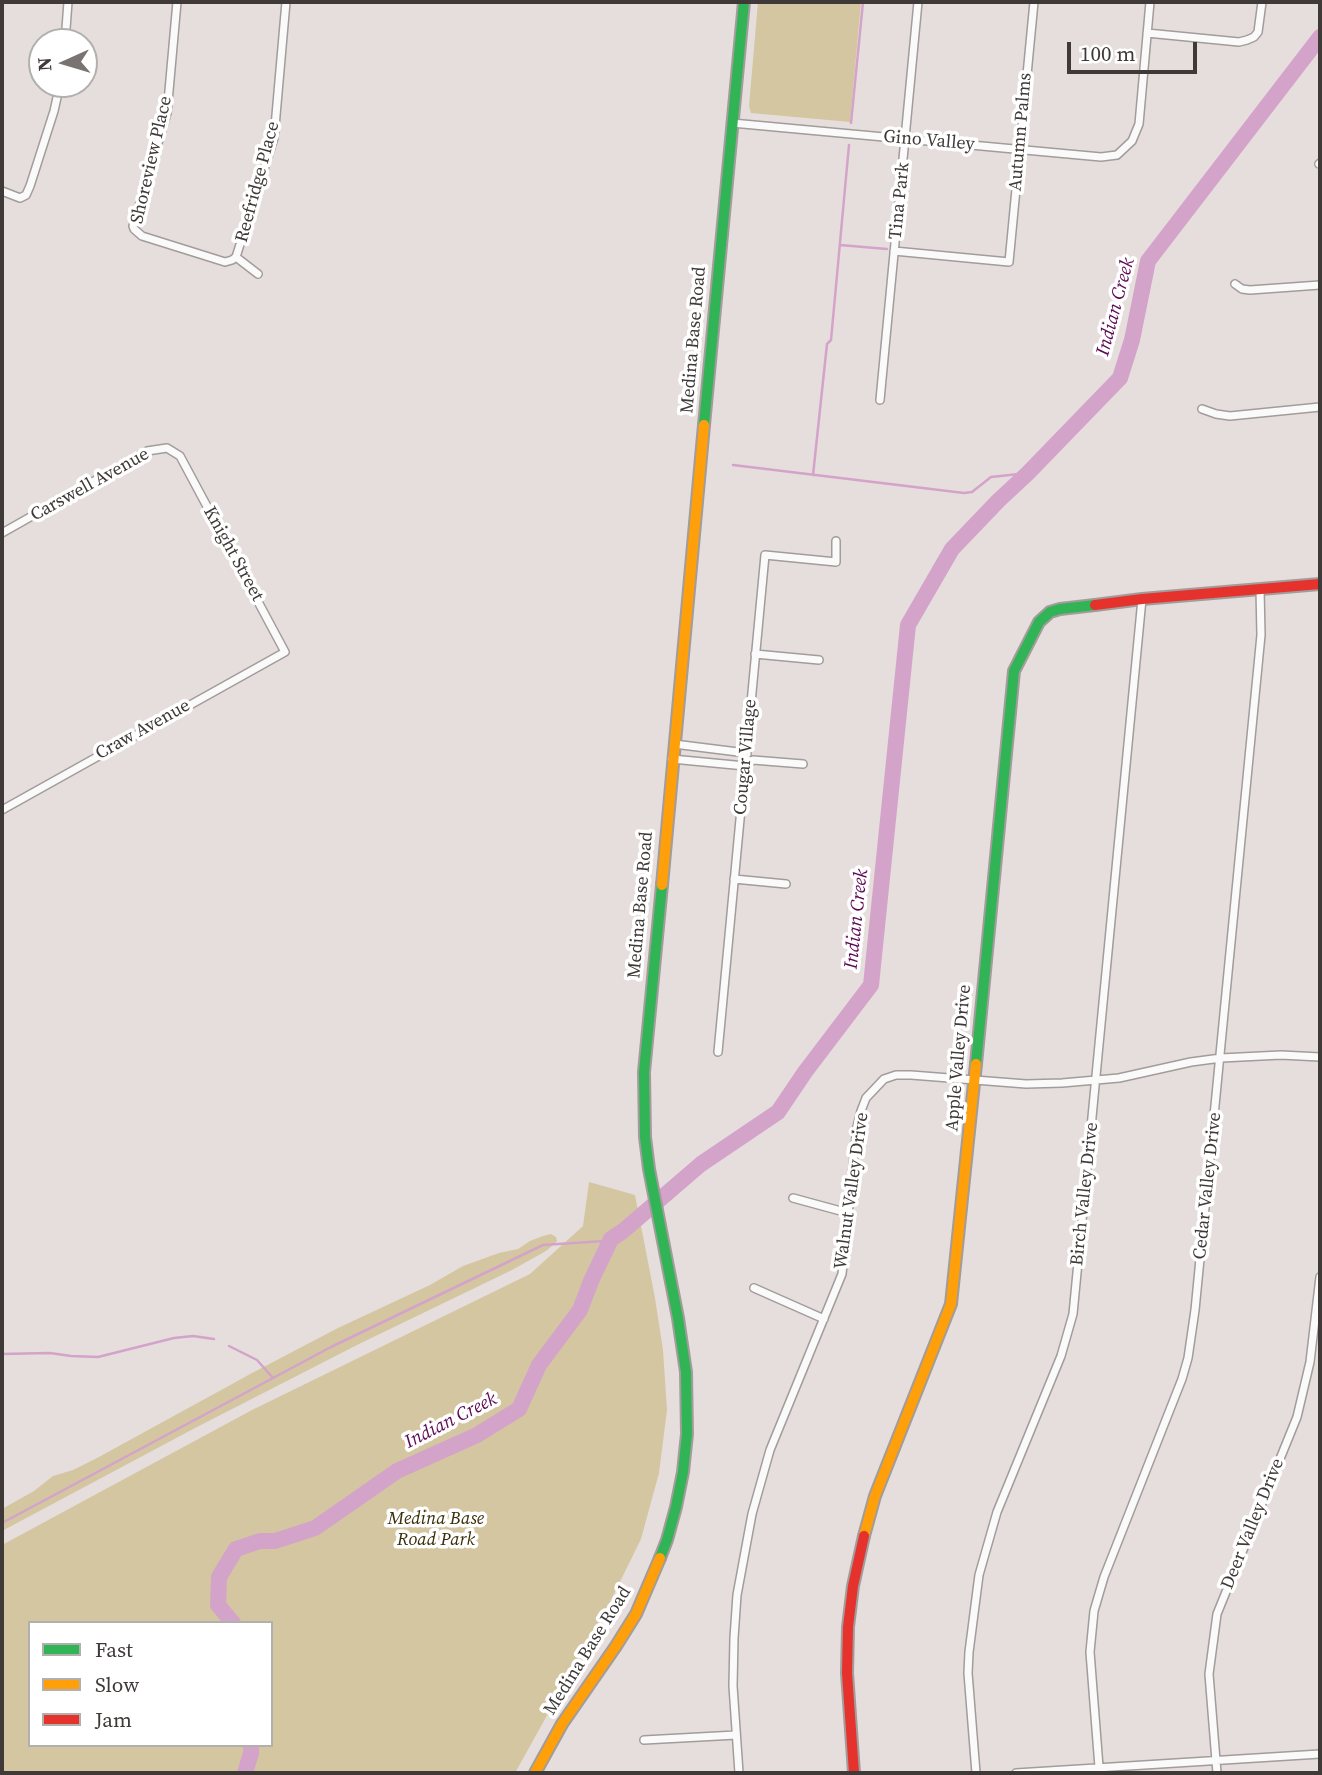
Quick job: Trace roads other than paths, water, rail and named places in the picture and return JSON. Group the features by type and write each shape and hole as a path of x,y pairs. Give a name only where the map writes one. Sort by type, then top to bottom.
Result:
{"street":[{"path":"66,28 68,2"},
{"name":"Shoreview Place","path":"177,2 166,113 133,226 142,236 177,246"},
{"name":"Reefridge Place","path":"177,246 225,262 236,257 274,138 286,2"},
{"name":"Medina Base Road","path":"535,1773 562,1724 636,1614 667,1540 677,1507 683,1472 687,1434 686,1372 645,1137 644,1072 744,2"},
{"name":"Tina Park","path":"880,400 918,2"},
{"name":"Autumn Palms","path":"894,251 1009,262 1034,2"},
{"path":"1150,2 1147,33 1239,42 1254,37 1259,25 1262,2"},
{"name":"Gino Valley","path":"732,123 1101,157 1117,155 1132,141 1139,124 1147,33"},
{"path":"2,191 20,198 26,195 57,98"},
{"path":"236,257 258,274"},
{"path":"1235,284 1250,290 1320,285"},
{"path":"1202,409 1230,416 1320,407"},
{"name":"Carswell Avenue","path":"2,533 147,451 167,448 180,456"},
{"name":"Knight Street","path":"180,456 285,652"},
{"name":"Cougar Village","path":"718,1052 765,555 836,562 836,541"},
{"name":"Apple Valley Drive","path":"854,1773 847,1673 848,1627 864,1531 879,1484 951,1304 957,1266 1014,671 1039,622 1051,612 1060,609 1142,599 1320,584"},
{"name":"Cedar Valley Drive","path":"1099,1767 1090,1652 1094,1611 1104,1577 1172,1408 1188,1358 1195,1310 1261,635 1260,589"},
{"name":"Birch Valley Drive","path":"976,1773 968,1673 979,1575 997,1512 1068,1335 1073,1314 1142,599"},
{"name":"Craw Avenue","path":"2,810 285,652"},
{"path":"755,654 819,660"},
{"path":"674,744 746,753 753,760 803,764"},
{"path":"673,759 745,766 753,760"},
{"path":"734,879 786,884"},
{"name":"Walnut Valley Drive","path":"739,1773 733,1686 734,1638 737,1595 752,1514 770,1450 842,1273 857,1127 860,1111 874,1088 884,1079 896,1076 1026,1084 1119,1078 1221,1058 1281,1055 1320,1057"},
{"path":"793,1198 848,1213"},
{"name":"Deer Valley Drive","path":"1217,1773 1209,1674 1217,1614 1297,1417 1310,1362 1320,1277"},
{"path":"754,1288 824,1319"},
{"path":"644,1740 736,1735"},
{"path":"1016,1773 1320,1754"}],"waterway":[{"path":"851,123 863,2"},
{"name":"Indian Creek","path":"231,1621 218,1605 219,1577 236,1549 260,1541 275,1541 315,1528 397,1471 477,1435 519,1409 539,1365 580,1310 611,1239 701,1164 778,1112 871,985 908,625 952,549 1120,378 1132,340 1148,261 1320,37"},
{"path":"813,475 827,344 831,340 849,145"},
{"path":"840,245 887,249"},
{"path":"733,465 964,493 972,492 991,477 1028,473"},
{"path":"2,1523 331,1347 543,1245 611,1239"},
{"path":"2,1354 50,1353 98,1357 174,1338 193,1336 214,1339"},
{"path":"229,1346 257,1360 273,1378"},
{"name":"Indian Creek","path":"245,1773 251,1747"}],"park label":[{"name":"Medina Base Road Park","path":"436,1529"}]}
